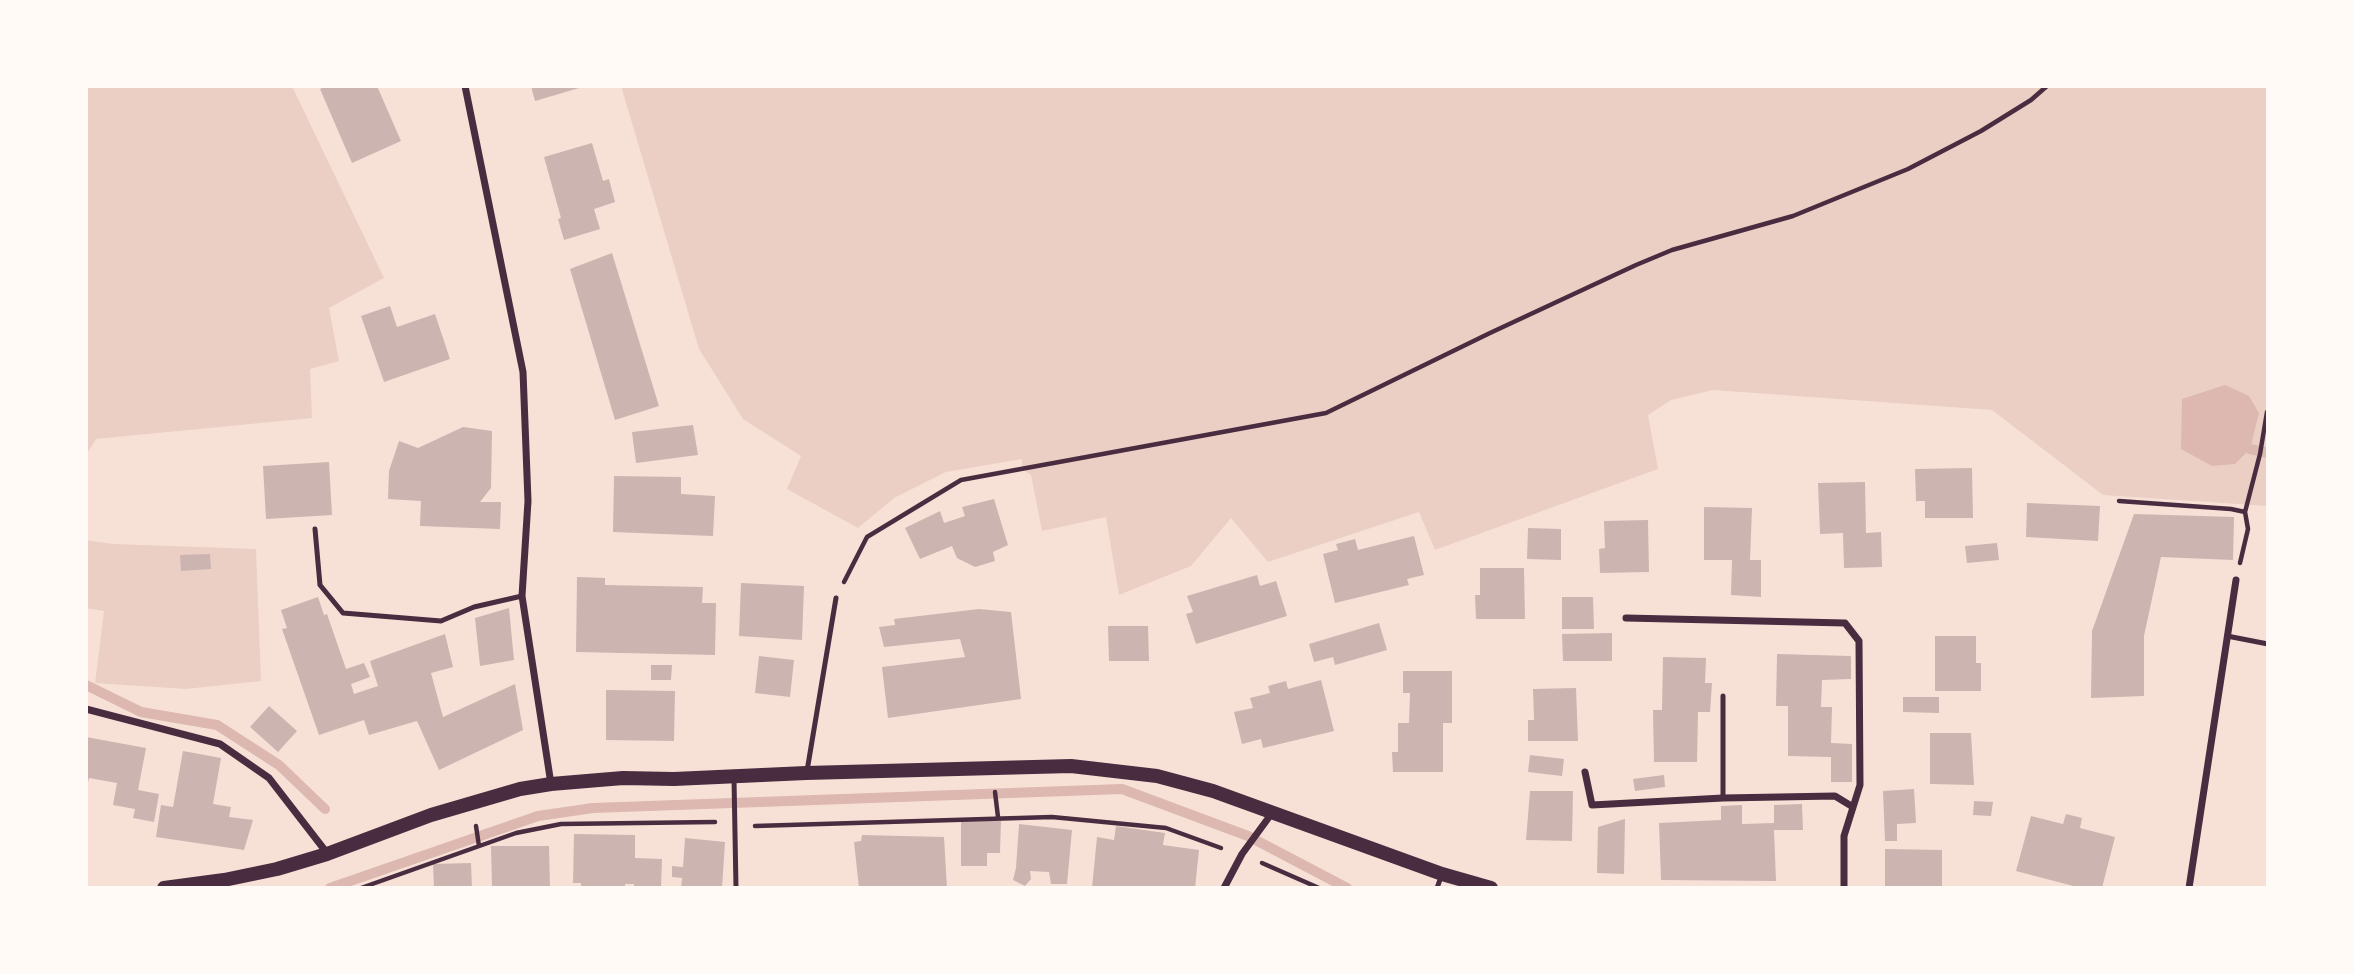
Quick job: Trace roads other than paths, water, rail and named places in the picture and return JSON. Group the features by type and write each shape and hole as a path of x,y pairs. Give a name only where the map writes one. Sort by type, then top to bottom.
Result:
{"main road":[{"path":"164,888 277,869 430,815 520,789 551,784 623,778 674,779 1071,766 1157,776 1213,791 1267,818 1440,881 1490,888"}],"street":[{"path":"465,86 523,372 528,501 522,596 551,784"},
{"path":"2189,888 2235,580"},
{"path":"1626,618 1845,623 1859,640 1860,785 1844,836 1844,888"},
{"path":"86,709 220,744 269,778 327,853"},
{"path":"1585,772 1592,805 1723,798 1835,796 1853,807"},
{"path":"1224,888 1267,818"}],"lane":[{"path":"314,529 320,585 343,613 441,621 474,607 522,596"},
{"path":"806,773 836,598"},
{"path":"2225,636 2268,644"},
{"path":"1723,696 1723,798"},
{"path":"735,776 736,888"}],"waterway":[{"path":"2250,449 2268,453"},
{"path":"86,685 141,712 217,725 279,765 325,809"},
{"path":"330,888 538,816 593,808 1122,789 1248,836 1347,888"}]}
